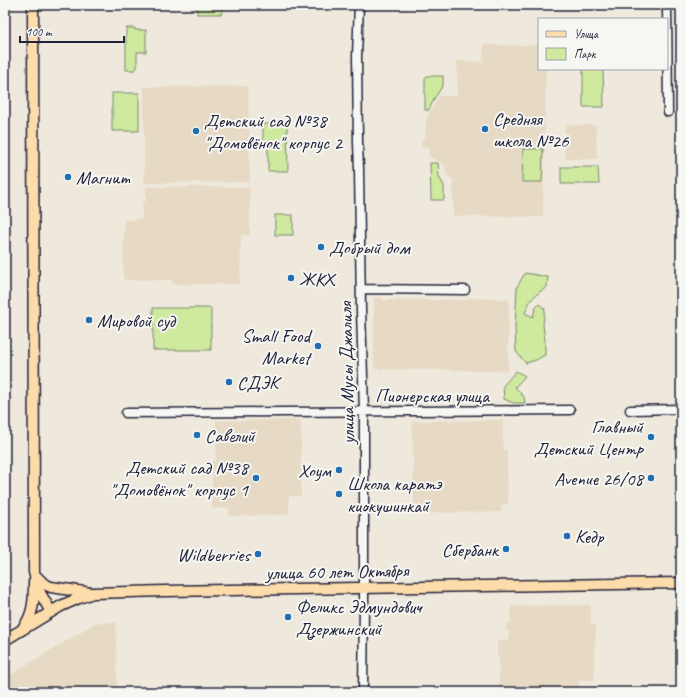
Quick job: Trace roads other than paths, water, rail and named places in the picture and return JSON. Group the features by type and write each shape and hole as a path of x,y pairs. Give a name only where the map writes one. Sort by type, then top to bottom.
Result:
{"main road":[{"path":"20,632 27,623 33,607 34,572 33,5"},
{"path":"34,572 44,584 51,587 93,593"},
{"path":"34,572 39,590 51,612"},
{"name":"улица 60 лет Октября","path":"5,640 70,601 93,593 681,583"}],"street":[{"name":"улица Мусы Джалиля","path":"359,5 358,56 364,411 363,692"},
{"path":"667,5 667,18"},
{"path":"668,70 668,112"},
{"path":"361,289 465,290"},
{"name":"Пионерская улица","path":"126,413 570,410"},
{"path":"630,410 681,410"}],"place":[{"name":"Средняя школа №26","path":"485,129"},
{"name":"Детский сад №38 \"Домовёнок\" корпус 2","path":"196,131"},
{"name":"Магнит","path":"68,177"},
{"name":"Добрый дом","path":"321,247"},
{"name":"ЖКХ","path":"291,278"},
{"name":"Мировой суд","path":"89,320"},
{"name":"Small Food Market","path":"318,346"},
{"name":"СДЭК","path":"229,382"},
{"name":"Савелий","path":"197,435"},
{"name":"Главный Детский Центр","path":"651,437"},
{"name":"Хоум","path":"339,470"},
{"name":"Детский сад №38 \"Домовёнок\" корпус 1","path":"256,478"},
{"name":"Avenue 26/08","path":"651,478"},
{"name":"Школа каратэ киокушинкай","path":"339,494"},
{"name":"Кедр","path":"567,536"},
{"name":"Сбербанк","path":"506,549"},
{"name":"Wildberries","path":"258,554"},
{"name":"Феликс Эдмундович Дзержинский","path":"288,617"}]}
